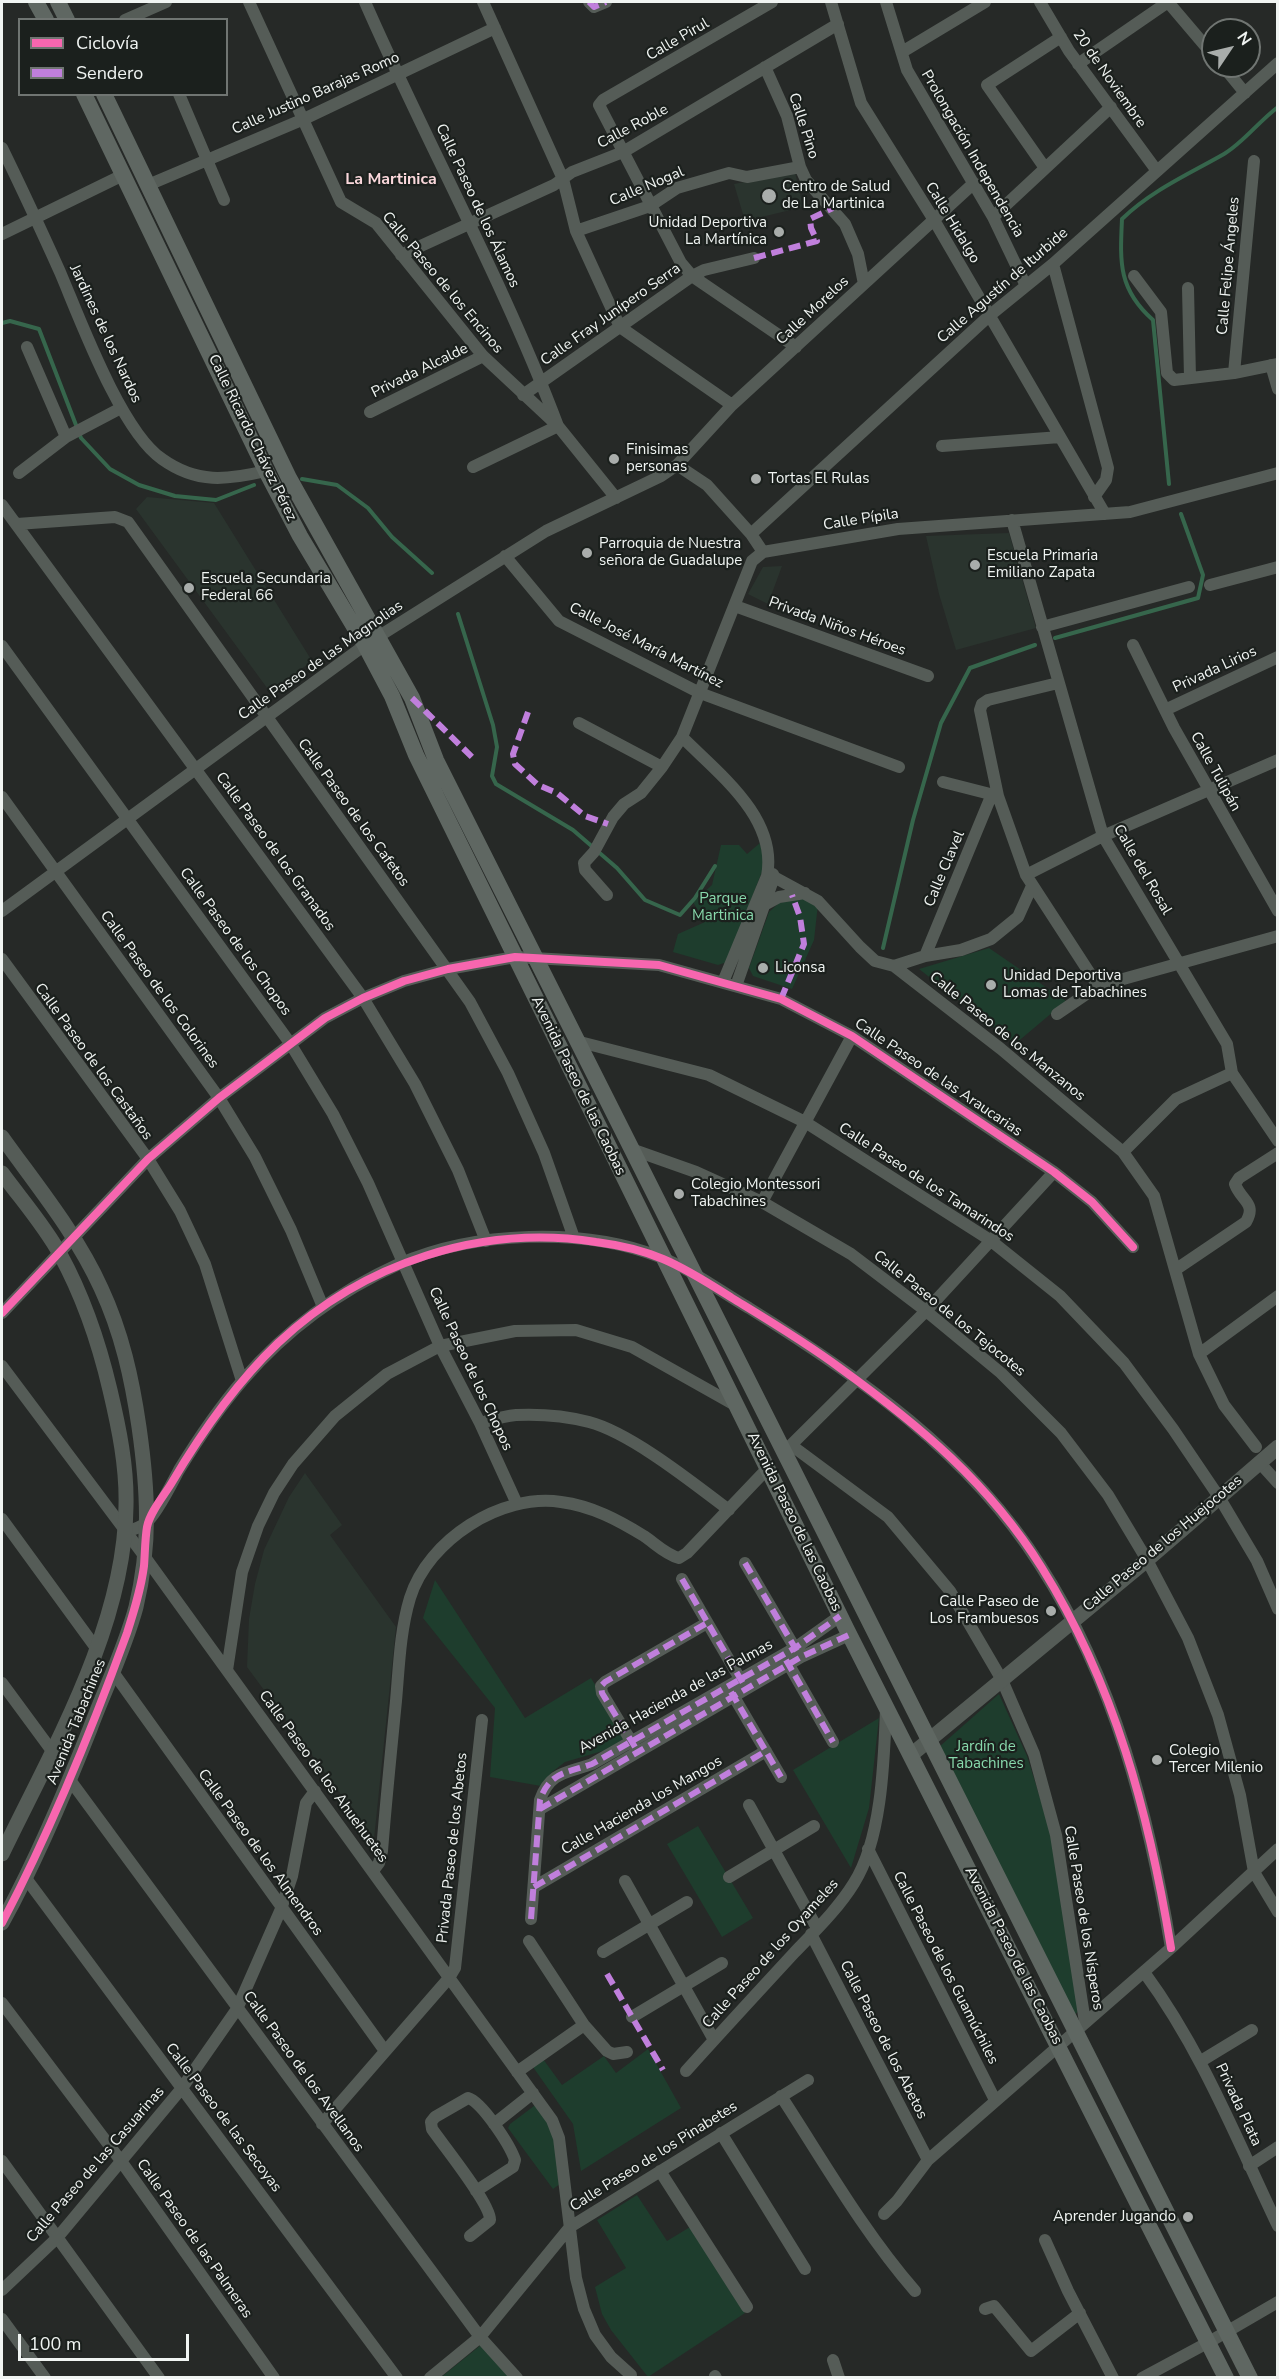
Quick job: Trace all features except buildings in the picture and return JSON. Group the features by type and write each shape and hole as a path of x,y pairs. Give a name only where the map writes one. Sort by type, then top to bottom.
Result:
{"main road":[{"path":"36,2 45,18"},
{"path":"58,2 66,18"},
{"name":"Calle Ricardo Chávez Pérez","path":"85,96 276,478 372,641 412,698"},
{"name":"Calle Ricardo Chávez Pérez","path":"105,96 148,185 276,478"},
{"name":"Calle Ricardo Chávez Pérez","path":"372,641 392,696"},
{"name":"Avenida Paseo de las Caobas","path":"392,696 416,755 660,1257 737,1407 801,1539 836,1619 911,1755 1226,2378"},
{"name":"Avenida Paseo de las Caobas","path":"412,698 436,760 576,1041 787,1449 823,1528 930,1739 1081,2026 1250,2378"},
{"path":"801,1539 823,1528"}],"street":[{"path":"130,18 166,2"},
{"name":"Calle Paseo de los Encinos","path":"249,2 341,202 376,223 483,356 558,426 616,498"},
{"name":"Calle Paseo de los Álamos","path":"365,2 397,74 471,223 558,426"},
{"path":"483,2 563,179 576,231 620,327 732,405"},
{"path":"589,2 594,7 606,2"},
{"name":"Calle Pirul","path":"623,152 599,105 603,100 754,6 772,2"},
{"name":"Calle Hidalgo","path":"831,2 861,103 934,220 1105,514"},
{"name":"Prolongación Independencia","path":"886,2 907,70 993,217 1026,286"},
{"path":"902,52 985,2"},
{"name":"20 de Noviembre","path":"1040,2 1078,64 1157,171"},
{"path":"1078,64 1168,2 1201,41"},
{"name":"Calle Roble","path":"401,255 554,185 572,172 623,152 838,24"},
{"name":"Calle Justino Barajas Romo","path":"148,185 304,118 495,28"},
{"path":"1045,168 987,85 1061,37"},
{"name":"Calle Agustín de Iturbide","path":"751,534 989,316 1053,264 1278,63"},
{"name":"Calle Pino","path":"765,68 787,116 800,167 806,180 845,224 858,254 864,285"},
{"path":"1233,78 1245,93"},
{"path":"180,96 224,200"},
{"path":"993,217 1111,107"},
{"name":"Jardines de los Nardos","path":"2,148 121,408 146,445 177,469 200,476 218,479 276,478"},
{"path":"623,152 681,263 692,276 796,347"},
{"name":"Calle Felipe Ángeles","path":"1234,373 1254,161"},
{"name":"Calle Nogal","path":"576,231 650,206 676,188 729,173 747,177 800,167"},
{"path":"2,234 123,175"},
{"name":"Calle Morelos","path":"676,465 732,405 974,183"},
{"name":"Calle Fray Junípero Serra","path":"523,395 692,276 704,270 754,258"},
{"path":"1053,264 1108,468 1106,480 1094,497"},
{"path":"1134,276 1161,312 1167,373 1174,380 1234,373 1274,364 1278,389"},
{"path":"1188,288 1190,378"},
{"path":"27,347 69,435"},
{"name":"Privada Alcalde","path":"370,412 483,356"},
{"path":"19,472 69,435 121,408"},
{"path":"473,467 558,426"},
{"path":"942,446 1060,437"},
{"path":"607,895 583,867 584,863 594,852 605,830 624,804 640,793 662,767 682,737 752,561 763,552 751,534 707,485 676,465"},
{"name":"Calle Paseo de las Magnolias","path":"2,911 372,641 546,531 661,476 676,465"},
{"name":"Calle Pípila","path":"763,552 898,529 1130,512 1278,473"},
{"name":"Calle Paseo de los Granados","path":"2,505 363,998 415,1084 458,1170 486,1241"},
{"name":"Calle Paseo de los Cafetos","path":"17,524 115,517 128,522 470,1002 508,1073 544,1153 574,1238"},
{"name":"Calle del Rosal","path":"1012,520 1102,836 1227,1044 1232,1073 1278,1141"},
{"name":"Calle José María Martínez","path":"505,556 559,621 700,693 899,767"},
{"path":"1209,585 1278,567"},
{"path":"1042,627 1189,587"},
{"name":"Privada Niños Héroes","path":"735,606 928,676"},
{"name":"Calle Tulipán","path":"1133,645 1208,790 1278,911"},
{"name":"Calle Paseo de los Chopos","path":"2,646 290,1043 333,1114 368,1183 441,1346 517,1504"},
{"name":"Privada Lirios","path":"1165,710 1278,657"},
{"path":"1058,683 988,700 982,704 980,710 995,795 1029,880 1098,986"},
{"path":"579,723 662,767"},
{"path":"682,737 744,799 767,843 770,873 766,904 736,986"},
{"path":"894,966 925,956 961,951 991,939 1018,916 1029,880 1102,836 1278,760"},
{"path":"943,782 995,795"},
{"name":"Calle Clavel","path":"925,956 995,795"},
{"name":"Calle Paseo de los Colorines","path":"2,797 219,1098 255,1157 291,1230 323,1306"},
{"path":"723,982 770,873"},
{"name":"Calle Paseo de los Manzanos","path":"770,873 818,901 875,961 894,966 1000,1049 1123,1152 1154,1196 1198,1353 1224,1406 1278,1483"},
{"path":"766,904 779,897 805,893"},
{"path":"1057,1014 1098,986 1278,936"},
{"name":"Calle Paseo de las Araucarias","path":"2,1313 148,1159 219,1098 325,1018 363,998 404,981 447,969 516,957 659,965 781,999 852,1036 1054,1172 1092,1202 1133,1247"},
{"name":"Calle Paseo de los Castaños","path":"2,959 148,1159 180,1211 205,1264 242,1381"},
{"path":"762,1202 852,1036"},
{"name":"Calle Paseo de los Tamarindos","path":"576,1041 709,1075 805,1122 990,1240 1060,1296 1124,1363 1173,1429 1219,1497 1257,1560 1278,1609"},
{"path":"1123,1152 1176,1099 1232,1073"},
{"name":"Avenida Tabachines","path":"2,1137 74,1236 109,1307 132,1378 144,1457 148,1522 145,1557 135,1609 113,1672 70,1780 2,1923"},
{"name":"Calle Paseo de los Tejocotes","path":"631,1149 696,1172 762,1202 851,1254 926,1311 1001,1373 1061,1434 1108,1495 1147,1560 1188,1638 1218,1715 1240,1795 1254,1872"},
{"path":"1175,1270 1246,1222 1251,1208 1235,1184 1239,1178 1278,1153"},
{"path":"787,1449 926,1311 1054,1172"},
{"name":"Avenida Tabachines","path":"2,1173 59,1252 90,1321 106,1371 117,1419 125,1475 125,1532 119,1572 96,1648 75,1703 2,1849"},
{"path":"125,1532 148,1522 196,1443 242,1381 280,1342 323,1306 362,1282 403,1263 441,1250 486,1241 574,1238 621,1246 660,1257 696,1276 819,1353 910,1419 958,1463 994,1503 1040,1564 1072,1621 1101,1683 1125,1747 1145,1813 1160,1880 1171,1948"},
{"path":"1198,1353 1278,1296"},
{"path":"227,1671 242,1572 258,1526 274,1493 293,1464 335,1416 387,1374 441,1346 515,1330 576,1330 632,1347 737,1407"},
{"name":"Calle Paseo de los Ahuehuetes","path":"2,1366 145,1557 315,1791 518,2072 556,2129 576,2278 584,2309 596,2335 612,2357 631,2375"},
{"path":"480,1423 514,1415 549,1416 590,1422 626,1438 683,1475 729,1510"},
{"name":"Calle Paseo de los Huejocotes","path":"911,1755 1147,1560 1219,1497 1258,1454 1278,1447"},
{"name":"Calle Paseo de los Nísperos","path":"787,1449 888,1517 950,1591 1002,1680 1034,1754 1056,1835 1081,2026"},
{"path":"373,1871 380,1863 382,1851 402,1636 411,1596 427,1566 455,1535 482,1517 517,1504 559,1501 601,1511 669,1555 679,1558 687,1553 767,1469"},
{"path":"2,1519 96,1648"},
{"path":"745,1563 798,1653"},
{"path":"682,1579 743,1684"},
{"name":"Avenida Hacienda de las Palmas","path":"798,1653 836,1619"},
{"path":"540,1809 634,1747 602,1693 601,1686 707,1623"},
{"name":"Avenida Hacienda de las Palmas","path":"531,1919 540,1809 543,1792 556,1777 565,1771 592,1764 634,1747 786,1659 845,1637"},
{"path":"786,1659 833,1742"},
{"name":"Calle Paseo de los Almendros","path":"113,1672 385,2051"},
{"path":"2,1683 52,1751"},
{"path":"731,1691 782,1777"},
{"path":"75,1703 96,1713"},
{"name":"Calle Paseo de los Oyameles","path":"686,2071 814,1931 855,1882 868,1849 883,1778 886,1708"},
{"name":"Privada Paseo de los Abetos","path":"450,1978 455,1968 482,1720"},
{"name":"Calle Hacienda los Mangos","path":"534,1887 766,1751"},
{"name":"Calle Paseo de los Avellanos","path":"70,1780 480,2337 517,2378"},
{"name":"Calle Paseo de las Casuarinas","path":"2,2290 57,2238 183,2088 237,2009 281,1909 292,1876 306,1803 315,1791"},
{"name":"Calle Paseo de los Abetos","path":"749,1805 774,1850 928,2160"},
{"path":"729,1877 814,1826"},
{"name":"Calle Paseo de los Guamúchiles","path":"868,1849 995,2100"},
{"path":"884,2214 897,2201 928,2160 1144,1972 1278,1850"},
{"path":"1254,1872 1278,1912"},
{"name":"Calle Paseo de las Secoyas","path":"26,1876 397,2378"},
{"path":"625,1881 714,2040"},
{"path":"603,1952 687,1902"},
{"path":"529,1941 584,2025 609,2052 614,2054 627,2052"},
{"path":"632,2017 722,1963"},
{"name":"Privada Plata","path":"1144,1972 1167,2003 1201,2061 1278,2226"},
{"path":"322,2124 450,1978"},
{"name":"Calle Paseo de las Palmeras","path":"2,2003 121,2161 274,2378"},
{"path":"518,2072 584,2025"},
{"name":"Privada Plata","path":"1201,2061 1252,2030"},
{"name":"Calle Paseo de los Pinabetes","path":"430,2378 480,2337 570,2226 807,2080"},
{"path":"494,2124 532,2093"},
{"path":"781,2096 869,2233 889,2261 915,2290"},
{"path":"470,2236 490,2218 476,2191 432,2129 431,2122 435,2117 468,2098 475,2101 494,2124 513,2156 514,2163 513,2167 476,2191"},
{"path":"721,2133 805,2269"},
{"path":"1249,2166 1278,2147"},
{"path":"2,2161 159,2378"},
{"path":"660,2171 747,2307"},
{"path":"1045,2240 1113,2378"},
{"path":"1142,2378 1278,2302"},
{"path":"985,2309 994,2306 1031,2351 1080,2313"},
{"path":"2,2319 45,2378"},
{"path":"833,2360 839,2378"}],"shaded area":[{"name":"Centro de Salud de La Martinica","path":"795,172 803,207 745,221 734,184"},
{"path":"147,497 214,503 312,661 270,692 136,509"},
{"name":"Escuela Primaria Emiliano Zapata","path":"1009,533 1036,628 956,650 939,594 926,536"},
{"path":"782,566 768,604 748,594 763,567"},
{"path":"305,1473 342,1525 330,1535 396,1627 374,1839 247,1667 249,1619 264,1550 289,1497"}],"green space":[{"name":"Parque Martinica","path":"760,843 765,864 727,962 718,965 673,952 678,934 705,922 693,902 712,885 721,845 739,845 747,854"},
{"path":"804,898 818,904 814,940 792,989 753,976 749,968 769,912 779,903"},
{"name":"Unidad Deportiva Lomas de Tabachines","path":"989,948 1066,1001 1015,1044 919,969"},
{"path":"435,1580 525,1718 591,1678 627,1738 606,1750 565,1762 552,1772 541,1786 490,1777 495,1708 423,1618"},
{"name":"Jardín de Tabachines","path":"999,1694 1027,1756 1052,1836 1080,2010 1073,2016 939,1747"},
{"path":"879,1718 869,1808 851,1868 793,1770"},
{"path":"698,1826 753,1918 722,1937 667,1844"},
{"path":"648,2049 681,2108 581,2171 573,2124 533,2067 543,2059 562,2085 604,2056 616,2073"},
{"path":"534,2106 539,2106 553,2129 560,2184 553,2189 508,2128"},
{"path":"637,2195 667,2241 690,2227 745,2313 648,2377 611,2330 602,2314 595,2287 626,2268 597,2220"},
{"path":"481,2345 512,2378 440,2378"}],"waterway":[{"path":"1169,484 1153,320 1142,309 1127,286 1121,249 1122,219 1158,191 1231,149 1278,107"},
{"path":"2,323 10,321 39,329 81,438 110,469 139,485 175,496 216,500 254,485"},
{"path":"302,479 337,485 368,508 392,537 432,573"},
{"path":"1055,638 1198,598 1203,575 1181,514"},
{"path":"458,614 493,725 497,747 492,776 496,784 573,830 617,868 645,900 680,915 695,898 715,866"},
{"path":"883,948 913,820 941,723 970,668 1035,645"}],"marked path":[{"path":"589,2 594,7 606,2"},
{"path":"754,258 817,241 810,219 833,208"},
{"path":"412,698 476,761"},
{"path":"528,712 513,754 515,764 538,785 557,793 585,816 608,824"},
{"path":"781,999 804,944 800,917 792,895"},
{"path":"745,1563 798,1653"},
{"path":"682,1579 744,1685"},
{"path":"531,1919 540,1800 549,1783 561,1774 592,1764 795,1648 840,1616"},
{"path":"635,1747 602,1693 601,1686 707,1623"},
{"path":"540,1809 801,1657 849,1635"},
{"path":"786,1660 833,1742"},
{"path":"731,1692 781,1777"},
{"path":"534,1887 766,1751"},
{"path":"607,1974 663,2070"}],"cycle path":[{"path":"2,1313 148,1159 219,1098 325,1018 363,998 404,981 448,969 515,957 659,965 781,999 852,1036 1054,1172 1092,1202 1133,1247"},
{"path":"2,1923 69,1780 127,1633 141,1583 147,1527 151,1516 194,1446 233,1392 278,1343 311,1315 347,1291 386,1271 426,1256 467,1245 510,1239 553,1238 605,1243 639,1250 690,1272 813,1349 869,1389 925,1434 976,1482 1021,1537 1042,1568 1068,1612 1090,1658 1126,1752 1140,1800 1171,1948"}],"place":[{"name":"Centro de Salud de La Martinica","path":"769,196"},
{"name":"Unidad Deportiva La Martínica","path":"779,232"},
{"name":"Finisimas personas","path":"614,459"},
{"name":"Tortas El Rulas","path":"756,479"},
{"name":"Parroquia de Nuestra señora de Guadalupe","path":"587,553"},
{"name":"Escuela Primaria Emiliano Zapata","path":"975,565"},
{"name":"Escuela Secundaria Federal 66","path":"189,588"},
{"name":"Liconsa","path":"763,968"},
{"name":"Unidad Deportiva Lomas de Tabachines","path":"991,985"},
{"name":"Colegio Montessori Tabachines","path":"679,1194"},
{"name":"Calle Paseo de Los Frambuesos","path":"1051,1611"},
{"name":"Colegio Tercer Milenio","path":"1157,1760"},
{"name":"Aprender Jugando","path":"1188,2217"}],"district":[{"name":"La Martinica","path":"391,180"}]}
